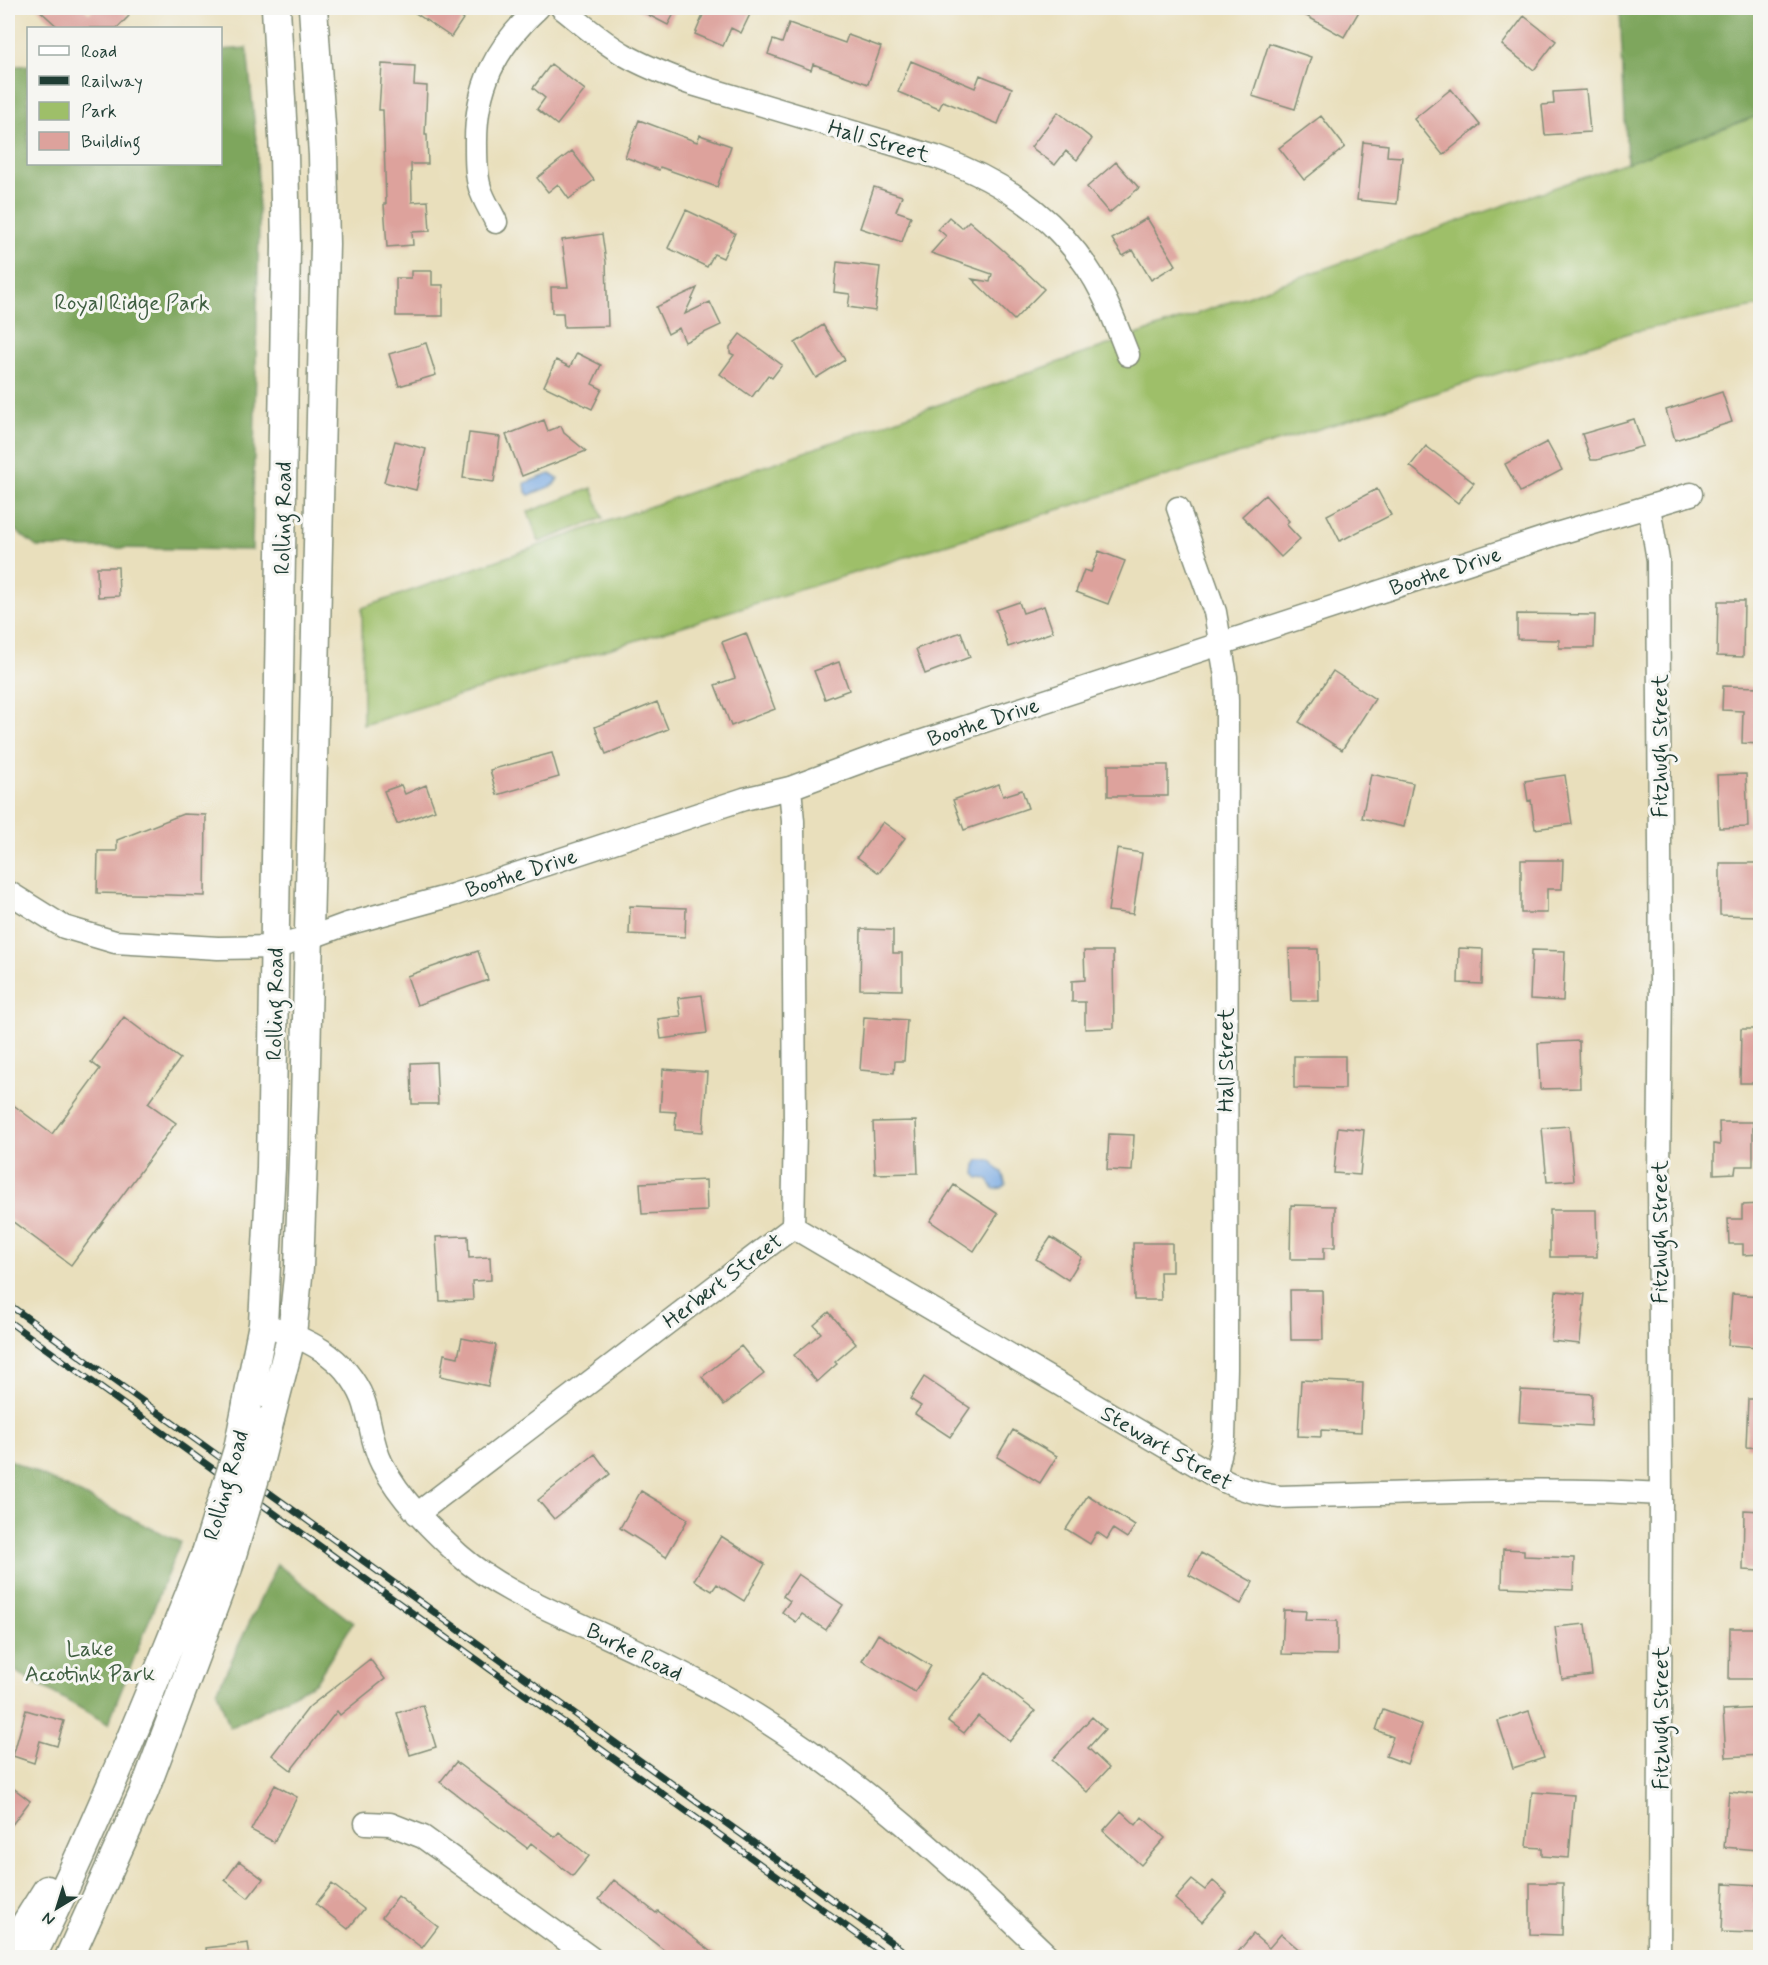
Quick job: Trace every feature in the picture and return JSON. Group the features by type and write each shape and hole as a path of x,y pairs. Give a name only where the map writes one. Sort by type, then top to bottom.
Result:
{"main road":[{"name":"Rolling Road","path":"258,1412 271,1168 286,245 276,8"},
{"name":"Rolling Road","path":"69,1958 144,1792 217,1560 238,1449 258,1412 292,1334 299,1267 309,938 325,244 323,155 313,8"},
{"name":"Rolling Road","path":"31,1958 101,1808 165,1658 217,1560"},
{"path":"8,1952 101,1808"}],"street":[{"path":"496,222 480,188 477,169 478,106 483,86 497,57 523,22 538,8"},
{"name":"Hall Street","path":"562,8 596,36 651,69 689,83 966,167 1004,187 1036,210 1061,235 1086,267 1103,295 1128,355"},
{"name":"Boothe Drive","path":"8,892 64,927 115,942 218,948 275,946 309,938 352,922 453,895 744,800 790,788 871,758 1220,643 1553,535 1691,494"},
{"name":"Fitzhugh Street","path":"1649,507 1658,560 1661,983 1659,1958"},
{"name":"Hall Street","path":"1178,508 1215,612 1226,677 1227,701 1226,1370 1224,1438 1215,1476"},
{"name":"Herbert Street","path":"417,1514 793,1227 795,1128 793,821 790,788"},
{"name":"Stewart Street","path":"793,1227 1232,1486 1252,1493 1280,1497 1547,1491 1661,1494"},
{"name":"Burke Road","path":"262,1324 292,1334 323,1349 351,1374 363,1400 381,1462 417,1514 459,1555 500,1585 715,1691 776,1727 828,1763 886,1809 980,1891 1050,1958"},
{"path":"366,1823 390,1824 423,1837 591,1958"}],"green space":[{"path":"1620,8 1760,8 1760,115 1627,163"},
{"name":"Royal Ridge Park","path":"247,48 257,150 259,227 252,550 37,547 8,525 8,67 27,65 27,165 222,165 222,50"},
{"path":"1760,115 1760,306 1632,332 363,725 362,608"},
{"path":"592,488 603,518 539,542 528,512"},
{"name":"Lake Accotink Park","path":"8,1459 180,1542 108,1724 18,1673 8,1663"},
{"path":"277,1564 353,1623 315,1683 230,1728 217,1691"}],"water":[{"path":"550,474 558,479 554,485 529,495 526,492 525,483"},
{"path":"979,1160 990,1160 1002,1172 1006,1185 994,1189 987,1179 979,1178 975,1174"}],"building":[{"path":"37,8 83,8 89,13 95,8 120,8 129,16 118,27 58,27"},
{"path":"408,8 453,8 465,16 451,37"},
{"path":"635,8 677,8 668,25"},
{"path":"706,8 753,8 741,33 731,28 723,46 695,34"},
{"path":"1292,8 1361,8 1344,37"},
{"path":"1524,16 1556,41 1534,70 1502,45"},
{"path":"789,23 845,43 848,35 881,47 868,84 813,64 811,70 768,54 773,40 782,43"},
{"path":"1269,43 1311,57 1295,109 1252,96"},
{"path":"911,61 975,88 980,75 1012,88 998,124 943,101 939,109 898,92"},
{"path":"382,64 415,66 414,85 427,86 425,135 427,135 428,164 411,164 412,202 428,201 430,231 412,232 413,245 387,247 383,110 379,110"},
{"path":"551,64 585,90 557,125 537,109 545,98 533,88"},
{"path":"1451,89 1480,125 1443,155 1414,119"},
{"path":"1586,90 1590,132 1545,135 1542,105 1554,104 1553,92"},
{"path":"1058,112 1092,139 1077,160 1066,151 1055,165 1031,147"},
{"path":"1321,116 1345,147 1304,180 1279,148"},
{"path":"639,120 697,142 700,135 731,146 717,187 660,167 659,170 625,157"},
{"path":"1363,142 1388,145 1387,156 1402,157 1397,204 1357,200"},
{"path":"572,151 594,180 569,199 558,184 548,192 537,178"},
{"path":"1116,162 1139,188 1109,213 1087,187"},
{"path":"874,187 902,196 896,211 911,216 902,242 860,228"},
{"path":"686,210 735,233 723,258 714,254 707,267 668,248"},
{"path":"949,217 962,228 969,221 1044,289 1014,320 972,279 990,282 992,274 931,253 946,236 938,229"},
{"path":"1147,218 1176,265 1151,280 1133,250 1123,256 1112,239"},
{"path":"602,234 606,262 608,326 564,327 563,313 552,313 551,287 568,287 562,240"},
{"path":"837,262 880,267 875,311 848,307 850,294 834,292"},
{"path":"411,271 432,271 432,285 443,285 443,316 396,316 396,278 411,278"},
{"path":"697,288 685,314 710,302 721,325 685,342 679,328 668,334 656,307"},
{"path":"823,325 845,360 816,378 795,343"},
{"path":"740,334 782,365 772,378 768,375 752,397 720,374 734,355 730,353 730,347"},
{"path":"426,343 436,375 399,386 389,354"},
{"path":"577,353 601,365 592,384 602,389 592,409 544,386 556,360 570,367"},
{"path":"1722,392 1732,422 1675,440 1666,410"},
{"path":"1634,419 1643,446 1591,460 1582,434"},
{"path":"544,420 548,431 561,426 564,433 586,451 522,476 506,435"},
{"path":"469,433 500,437 494,482 463,478"},
{"path":"395,441 426,449 416,490 384,482"},
{"path":"1547,442 1562,470 1520,492 1505,464"},
{"path":"1426,446 1474,483 1458,503 1410,466"},
{"path":"1377,489 1391,515 1340,541 1327,515"},
{"path":"1265,495 1289,521 1286,524 1300,539 1281,557 1242,516"},
{"path":"1099,551 1125,561 1108,604 1076,592 1084,570 1091,572"},
{"path":"97,567 118,567 119,596 98,597"},
{"path":"1718,601 1744,601 1743,657 1717,656"},
{"path":"1019,602 1023,613 1044,606 1053,632 1008,647 996,610"},
{"path":"1517,614 1595,615 1594,648 1559,648 1559,640 1517,639"},
{"path":"961,632 970,657 925,674 916,649"},
{"path":"746,633 775,709 731,726 715,685 735,678 722,642"},
{"path":"839,662 849,690 825,699 814,671"},
{"path":"1333,671 1375,699 1342,750 1299,722"},
{"path":"1723,686 1761,687 1761,744 1742,743 1743,711 1722,710"},
{"path":"657,702 668,729 606,754 595,727"},
{"path":"552,753 559,777 497,795 490,770"},
{"path":"1108,765 1168,765 1168,796 1108,796"},
{"path":"1371,774 1413,783 1404,827 1362,818"},
{"path":"1746,774 1748,827 1719,828 1717,775"},
{"path":"1565,775 1572,824 1535,829 1531,800 1528,801 1525,781"},
{"path":"999,784 1003,796 1022,790 1028,808 964,830 953,800"},
{"path":"401,785 405,794 426,785 435,810 397,824 384,791"},
{"path":"183,814 206,815 205,896 97,893 98,851 117,851 117,840"},
{"path":"883,822 905,838 879,873 857,857"},
{"path":"1117,849 1142,853 1133,914 1108,911"},
{"path":"1521,860 1563,860 1562,889 1547,889 1547,913 1521,913"},
{"path":"1720,863 1761,863 1761,904 1757,904 1757,916 1720,915"},
{"path":"630,906 686,908 685,937 629,934"},
{"path":"861,929 893,930 893,953 902,953 902,990 860,989"},
{"path":"1459,948 1483,949 1482,984 1458,983"},
{"path":"1289,949 1318,949 1319,1001 1291,1001"},
{"path":"1532,950 1565,951 1563,1001 1530,999"},
{"path":"478,951 488,980 417,1005 407,976"},
{"path":"1084,951 1113,951 1114,1028 1085,1029 1085,1002 1072,1002 1072,981 1085,980"},
{"path":"702,995 707,1033 661,1039 658,1019 681,1016 678,998"},
{"path":"124,1017 180,1059 148,1103 176,1123 71,1265 8,1218 8,1101 52,1134 100,1069 91,1062"},
{"path":"864,1017 907,1020 904,1061 895,1061 894,1073 860,1070"},
{"path":"1741,1029 1761,1029 1761,1083 1740,1083"},
{"path":"1579,1041 1580,1088 1540,1089 1538,1043"},
{"path":"1294,1056 1345,1056 1345,1089 1294,1088"},
{"path":"436,1062 438,1104 412,1104 411,1063"},
{"path":"663,1069 707,1072 703,1132 675,1130 676,1112 660,1111"},
{"path":"916,1121 918,1173 875,1174 873,1122"},
{"path":"1719,1122 1753,1122 1753,1166 1736,1166 1735,1173 1714,1174 1714,1144 1720,1145"},
{"path":"1569,1126 1574,1180 1547,1182 1542,1128"},
{"path":"1338,1127 1364,1130 1360,1175 1334,1173"},
{"path":"1109,1134 1134,1135 1132,1171 1107,1170"},
{"path":"706,1180 707,1211 642,1214 640,1183"},
{"path":"954,1185 998,1214 974,1251 930,1221"},
{"path":"1761,1204 1761,1254 1743,1255 1743,1244 1729,1244 1728,1219 1742,1219 1742,1205"},
{"path":"1291,1205 1335,1206 1335,1247 1324,1247 1324,1259 1290,1259"},
{"path":"1550,1210 1596,1210 1597,1257 1550,1257"},
{"path":"468,1236 469,1258 490,1257 491,1280 472,1281 473,1300 440,1301 436,1237"},
{"path":"1051,1237 1082,1257 1068,1280 1036,1259"},
{"path":"1133,1243 1172,1243 1172,1272 1160,1272 1161,1300 1134,1300"},
{"path":"1290,1290 1322,1290 1323,1340 1291,1340"},
{"path":"1556,1291 1585,1294 1580,1344 1551,1341"},
{"path":"1732,1294 1761,1296 1759,1347 1728,1345"},
{"path":"829,1312 856,1344 817,1382 794,1355 821,1333 814,1325"},
{"path":"462,1338 496,1345 488,1386 440,1376 444,1354 458,1357"},
{"path":"741,1346 764,1374 724,1405 702,1377"},
{"path":"924,1377 970,1408 950,1437 915,1414 921,1406 910,1399"},
{"path":"1301,1380 1363,1383 1361,1432 1321,1430 1321,1437 1298,1436"},
{"path":"1521,1390 1592,1394 1591,1426 1519,1422"},
{"path":"1748,1399 1761,1399 1761,1448 1746,1447"},
{"path":"1013,1430 1057,1456 1040,1483 997,1457"},
{"path":"595,1454 610,1474 554,1519 538,1500"},
{"path":"641,1491 688,1519 666,1557 620,1528"},
{"path":"1088,1495 1135,1526 1127,1538 1113,1529 1107,1539 1097,1532 1090,1544 1066,1529"},
{"path":"1744,1510 1761,1511 1761,1571 1743,1570"},
{"path":"721,1536 765,1564 744,1601 717,1584 712,1591 694,1580"},
{"path":"1503,1549 1524,1550 1524,1556 1574,1558 1573,1590 1502,1587"},
{"path":"1201,1553 1253,1582 1241,1604 1189,1575"},
{"path":"798,1574 843,1605 826,1630 802,1614 796,1622 782,1612 790,1601 783,1596"},
{"path":"1284,1610 1306,1611 1305,1620 1337,1621 1337,1655 1282,1654"},
{"path":"1586,1624 1592,1675 1562,1679 1555,1627"},
{"path":"1730,1628 1761,1628 1761,1679 1729,1679"},
{"path":"878,1634 931,1666 915,1692 862,1661"},
{"path":"370,1659 385,1679 340,1715 337,1711 291,1770 272,1755 309,1707"},
{"path":"986,1673 1035,1711 1010,1741 978,1716 964,1733 948,1721"},
{"path":"423,1705 436,1747 410,1755 397,1713"},
{"path":"1761,1708 1761,1755 1726,1757 1723,1710"},
{"path":"26,1710 64,1721 57,1746 40,1741 34,1763 13,1756"},
{"path":"1383,1710 1422,1725 1407,1764 1386,1756 1393,1737 1376,1730"},
{"path":"1529,1711 1544,1758 1513,1768 1498,1721"},
{"path":"1092,1717 1105,1729 1088,1748 1109,1768 1087,1792 1052,1760"},
{"path":"456,1762 555,1837 559,1832 589,1856 573,1876 531,1843 527,1848 440,1782"},
{"path":"8,1784 30,1801 8,1830"},
{"path":"275,1785 297,1797 274,1842 251,1830"},
{"path":"1532,1792 1574,1795 1569,1858 1542,1856 1542,1848 1527,1847"},
{"path":"1729,1792 1761,1795 1757,1850 1724,1847"},
{"path":"1121,1811 1136,1825 1142,1817 1165,1838 1141,1865 1103,1831"},
{"path":"239,1861 263,1879 248,1898 225,1880"},
{"path":"614,1880 720,1958 674,1958 599,1899"},
{"path":"1192,1880 1205,1890 1213,1881 1227,1893 1202,1922 1175,1899"},
{"path":"1530,1883 1563,1883 1562,1935 1530,1934"},
{"path":"1724,1883 1757,1885 1755,1933 1722,1932"},
{"path":"332,1884 364,1909 348,1929 316,1904"},
{"path":"398,1896 438,1927 422,1948 382,1917"},
{"path":"1253,1934 1269,1948 1281,1934 1309,1958 1233,1958"},
{"path":"248,1943 250,1958 207,1958 206,1948"}],"railway":[{"path":"8,1304 913,1958"},
{"path":"8,1321 890,1958"}]}
